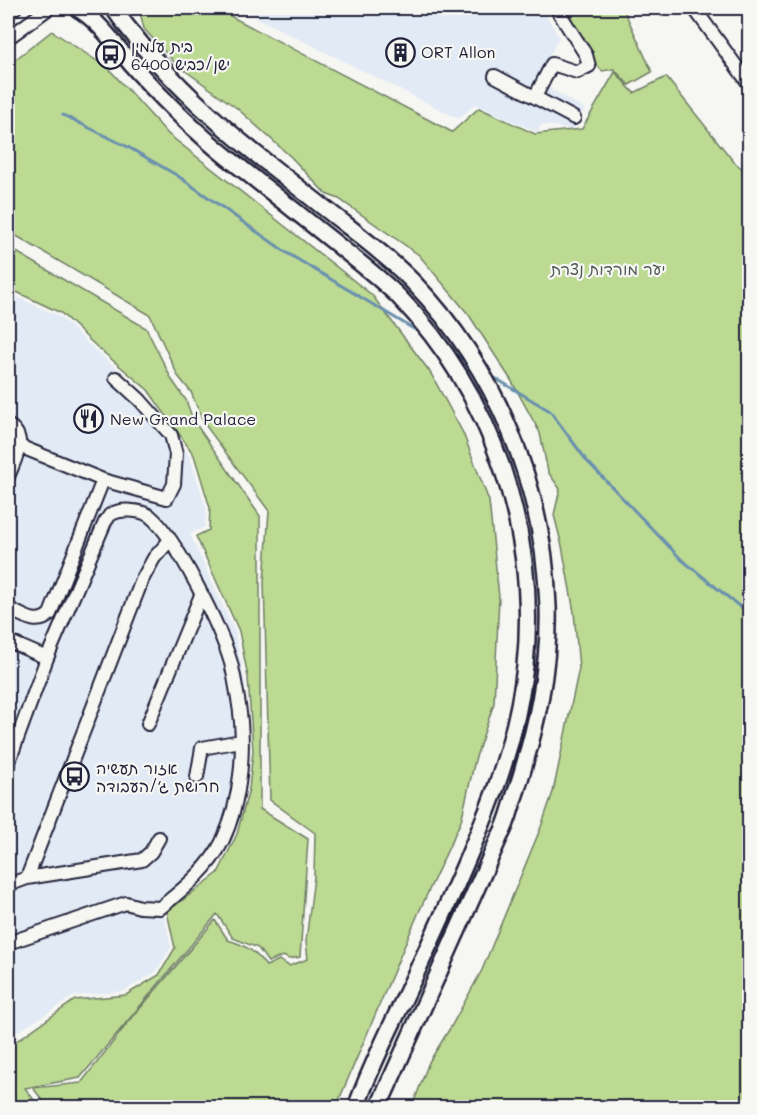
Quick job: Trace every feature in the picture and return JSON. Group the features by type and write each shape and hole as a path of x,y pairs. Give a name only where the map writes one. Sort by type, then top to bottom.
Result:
{"main road":[{"path":"77,8 93,20 138,72 201,135 374,274 413,313 438,344 467,389 493,444 515,509 526,580 527,630 523,682 511,736 480,828 356,1107"},
{"path":"114,8 153,58 201,107 242,143 387,258 429,299 464,346 489,388 512,436 535,504 546,578 548,631 543,686 531,742 508,822 378,1107"}],"street":[{"path":"8,13 15,8"},
{"path":"8,38 48,8"},
{"path":"535,97 552,64 577,72 589,66 586,55 556,8"},
{"path":"694,8 750,85"},
{"path":"495,76 574,118"},
{"path":"20,446 104,480 167,498 174,484 176,454 171,435 140,400 116,378"},
{"path":"8,425 19,435 20,446 8,477"},
{"path":"8,608 36,621 45,619 50,614 104,480"},
{"path":"8,764 47,658 105,522 111,515 122,511 149,515 170,540 201,595 231,664 239,700 240,777 223,841 213,858 196,878 160,908 126,903 8,943"},
{"path":"27,878 142,580 154,558 170,540"},
{"path":"147,724 201,595"},
{"path":"8,641 47,658"},
{"path":"197,777 202,748 241,741"},
{"path":"8,885 27,878 142,860 151,852 159,838"}],"shaded area":[{"path":"237,8 542,8 559,37 536,81 585,109 573,130 542,124 537,132 475,104 459,119"},
{"path":"8,293 59,316 145,393 190,457 206,508 205,527 190,534 235,632 244,678 249,751 245,788 233,832 214,871 163,911 171,947 156,972 124,991 74,996 8,1038"}],"green space":[{"name":"יער מורדות נצרת","path":"139,8 215,8 452,132 479,108 535,134 582,129 615,72 634,93 666,77 734,162 749,174 749,1107 412,1107 429,1062 482,970 541,827 553,792 579,668 574,612 554,515 560,489 548,472 540,433 511,380 469,315 419,255 339,199 326,194 291,157 238,109 176,64 144,29"},
{"path":"568,8 623,8 652,72 629,85 614,69 602,71 590,57 581,41"},
{"path":"52,31 109,69 168,134 372,295 430,372 463,433 489,501 499,597 494,703 475,760 461,821 418,914 336,1107 48,1107 33,1088 81,1083 126,1025 215,920 228,940 250,950 266,966 279,960 289,966 308,959 306,941 314,877 315,833 270,800 264,582 269,511 203,422 191,392 178,376 150,315 8,231 8,65"},
{"path":"8,247 146,328 172,380 186,400 193,420 260,516 260,809 308,839 300,957 289,959 283,956 268,962 258,948 233,938 217,914 80,1078 25,1088 40,1108 8,1107 8,1047 75,1000 126,995 159,975 175,948 167,912 218,873 237,834 249,789 253,751 248,677 239,631 196,536 209,530 210,508 194,455 148,390 61,313 8,288"}],"waterway":[{"path":"63,115 128,147 178,176 287,253 422,334"},
{"path":"451,352 466,361"},
{"path":"490,375 550,411 587,461 681,559 750,615"}],"place":[{"name":"ORT Allon","path":"400,52"},
{"name":"בית עלמין ישן/כביש 6400","path":"110,55"},
{"name":"New Grand Palace","path":"89,419"},
{"name":"אזור תעשיה חרושת ג׳/העבודה","path":"75,777"}]}
